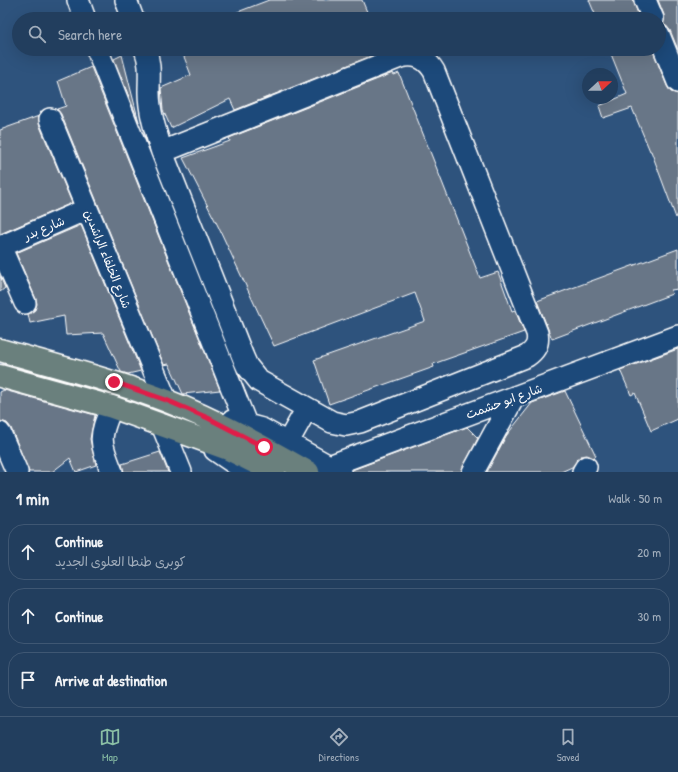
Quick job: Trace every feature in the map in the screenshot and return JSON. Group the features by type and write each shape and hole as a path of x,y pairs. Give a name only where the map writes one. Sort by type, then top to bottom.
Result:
{"main road":[{"path":"0,350 114,382 166,400 208,418 308,472"},
{"path":"0,376 112,407 228,449 274,472"}],"street":[{"path":"78,0 83,12"},
{"path":"126,0 130,12"},
{"path":"645,0 650,12"},
{"path":"666,45 672,54 678,82"},
{"path":"100,56 246,424"},
{"path":"147,56 150,69 149,92 152,118 162,152 247,366 260,381 307,408 339,424 353,424 527,356 535,348 537,343 537,333 434,72 425,60 415,56"},
{"path":"162,152 400,57 406,56"},
{"name":"شارع الخلفاء الراشدين","path":"50,119 166,400"},
{"name":"شارع بدر","path":"0,246 88,209"},
{"path":"0,246 25,303"},
{"name":"شارع ابو حشمت","path":"334,469 514,397 678,336"},
{"path":"473,472 514,397"},
{"path":"112,407 102,430 101,439 112,472"},
{"path":"288,442 307,408"},
{"path":"208,418 246,424 262,429 288,442 334,469"},
{"path":"162,425 181,472"},
{"path":"0,433 17,472"},
{"path":"198,438 247,472"}],"building":[{"path":"269,0 362,0 367,12 238,12"},
{"path":"589,0 633,0 637,12 594,12"},
{"path":"658,0 678,0 678,50 670,30 666,27 666,12 663,12"},
{"path":"122,56 139,122 114,59"},
{"path":"184,56 371,56 235,110 230,99 171,128 163,110 161,88 191,75"},
{"path":"612,56 655,56 667,86 671,92 678,94 678,217 676,218 651,151 632,108 603,118 599,106 604,104 618,104 618,98 627,94 618,68 617,68"},
{"path":"91,67 220,390 183,394 169,364 164,365 61,114 57,109 66,106 58,81"},
{"path":"393,73 394,75 399,73 480,278 498,272 512,311 515,310 524,332 433,364 434,367 329,404 314,360 425,321 415,293 274,346 218,226 183,158 230,141 229,138"},
{"path":"39,116 39,124 72,203 0,234 0,130"},
{"path":"81,225 141,371 128,374 121,372 103,333 66,335 64,316 30,323 28,314 35,310 37,304 36,299 16,253"},
{"path":"678,249 678,289 671,290 672,294 552,339 537,301"},
{"path":"0,276 5,288 0,292"},
{"path":"678,349 678,419 651,431 635,393 631,395 620,370"},
{"path":"4,390 95,415 90,439 96,465 76,472 70,458 52,472 29,472 11,428 7,423 0,421 0,392"},
{"path":"565,391 596,456 593,458 587,455 581,456 572,467 561,472 487,472 506,436 532,403"},
{"path":"467,427 478,438 461,472 352,472 352,470"},
{"path":"160,452 168,472 124,472 122,464"}],"route":[{"path":"114,382 166,400 208,418 264,447"}]}
